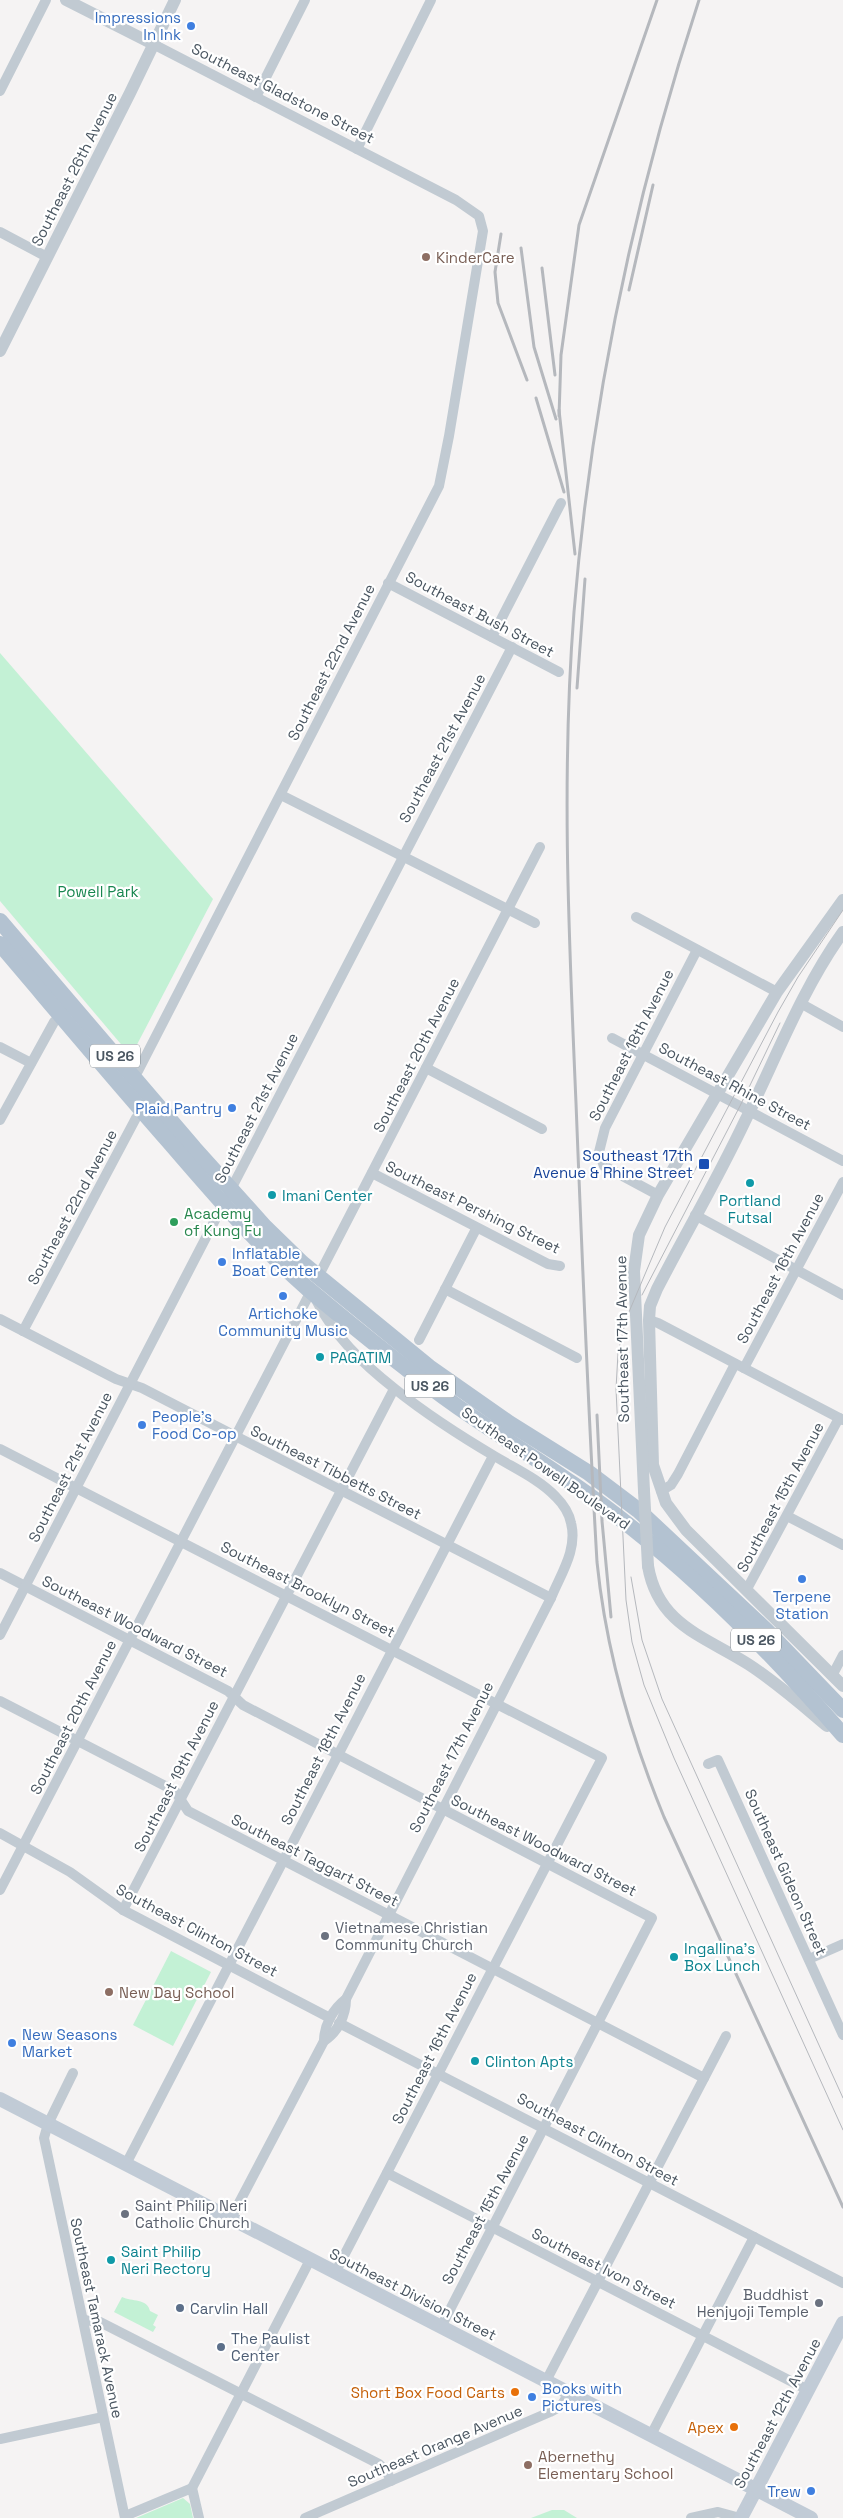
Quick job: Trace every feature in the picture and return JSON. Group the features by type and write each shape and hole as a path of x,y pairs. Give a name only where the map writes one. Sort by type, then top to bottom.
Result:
{"main road":[{"name":"Southeast Powell Boulevard","path":"0,921 67,1011 148,1107 224,1204 274,1257 315,1284 509,1424 589,1473 638,1510 773,1637 843,1710"},
{"name":"Southeast Powell Boulevard","path":"0,944 67,1011"},
{"name":"Southeast Powell Boulevard","path":"148,1107 231,1190 315,1284 413,1374 557,1472 630,1526 688,1576 756,1640 798,1684 843,1737"},
{"name":"Southeast Division Street","path":"0,2100 811,2518"},
{"name":"Southeast 12th Avenue","path":"741,2518 843,2323"}],"street":[{"path":"0,91 46,0"},
{"name":"Southeast Gladstone Street","path":"66,0 456,200 471,209 481,220"},
{"name":"Southeast 26th Avenue","path":"0,350 175,0"},
{"path":"256,97 305,0"},
{"path":"357,149 431,0"},
{"name":"Southeast 22nd Avenue","path":"126,1081 138,1071 281,794 441,476 482,236 481,220"},
{"path":"0,232 47,257"},
{"path":"492,637 561,503"},
{"name":"Southeast Bush Street","path":"388,583 559,672"},
{"name":"Southeast 21st Avenue","path":"0,1635 402,856 512,647"},
{"path":"281,794 535,923"},
{"name":"Southeast 20th Avenue","path":"0,1890 25,1846 180,1540 236,1437 540,847"},
{"name":"Southeast 17th Avenue","path":"843,900 777,992 658,1194 639,1235 634,1271 648,1566 660,1600 681,1625 771,1680 843,1737"},
{"path":"636,918 777,992"},
{"name":"Southeast 17th Avenue","path":"843,932 776,1054 750,1111 652,1300 649,1320 652,1456 661,1491 670,1510 843,1686"},
{"name":"Southeast 18th Avenue","path":"658,1194 604,1166 599,1156 605,1128 697,950"},
{"path":"802,1004 843,1026"},
{"path":"0,1120 54,1022 67,1011"},
{"name":"Southeast Rhine Street","path":"612,1038 843,1161"},
{"path":"0,1047 31,1063"},
{"path":"426,1068 542,1129"},
{"name":"Southeast 22nd Avenue","path":"23,1331 136,1118 148,1107"},
{"name":"Southeast Pershing Street","path":"372,1173 476,1229 548,1264 560,1266"},
{"name":"Southeast 16th Avenue","path":"661,1491 671,1485 678,1474 796,1271 843,1182"},
{"path":"695,1215 843,1295"},
{"path":"419,1340 476,1229"},
{"path":"315,1284 334,1331 355,1355 394,1389 493,1456"},
{"path":"446,1288 577,1358"},
{"name":"Southeast Tibbetts Street","path":"0,1319 551,1598"},
{"path":"649,1320 841,1419"},
{"name":"Southeast 19th Avenue","path":"123,1910 394,1389"},
{"name":"Southeast 15th Avenue","path":"747,1589 841,1419"},
{"name":"Southeast Brooklyn Street","path":"0,1449 286,1594 602,1758"},
{"name":"Southeast 17th Avenue","path":"231,2218 324,2041 333,2035 335,2021 346,2010 346,1999 551,1598 569,1558 572,1525 564,1506 552,1493 493,1456"},
{"name":"Southeast 18th Avenue","path":"126,2164 391,1649 493,1456"},
{"path":"787,1516 843,1545"},
{"name":"Southeast Woodward Street","path":"0,1574 228,1691 243,1705 652,1918"},
{"path":"833,1674 843,1655"},
{"name":"Southeast Taggart Street","path":"0,1700 175,1791 188,1811 704,2078"},
{"name":"Southeast 16th Avenue","path":"335,2273 602,1758"},
{"name":"Southeast Gideon Street","path":"708,1764 718,1760 843,2035"},
{"name":"Southeast Clinton Street","path":"0,1833 70,1872 123,1910 843,2283"},
{"name":"Southeast 15th Avenue","path":"441,2327 652,1918"},
{"path":"809,1960 843,1944"},
{"path":"546,2381 726,2036"},
{"path":"48,2124 74,2073"},
{"name":"Southeast Tamarack Avenue","path":"48,2124 44,2141 125,2517"},
{"name":"Southeast Ivon Street","path":"387,2173 808,2390"},
{"path":"651,2435 754,2237"},
{"path":"125,2517 192,2488 243,2394 310,2260"},
{"path":"84,2320 100,2322 379,2464 387,2472 390,2481"},
{"name":"Southeast Orange Avenue","path":"305,2518 550,2412 561,2406 569,2393"},
{"path":"0,2439 103,2417"},
{"path":"192,2488 199,2518"},
{"path":"691,2518 699,2514 718,2512 741,2518"}],"green space":[{"name":"Powell Park","path":"0,653 213,899 131,1056 0,901"},
{"path":"171,1951 211,1972 173,2046 133,2025"},
{"path":"122,2297 146,2304 150,2311 158,2315 153,2325 156,2327 153,2332 114,2312"},
{"path":"183,2498 190,2504 193,2518 136,2518"},
{"path":"552,2510 564,2510 577,2518 531,2518"}],"tram line":[{"path":"843,910 798,977 778,1012 665,1227 626,1319 618,1353 616,1389 626,1600 632,1642 644,1685 674,1758 843,2130"},
{"path":"642,1295 740,1106 780,1023"},
{"path":"631,1577 642,1640 662,1699 843,2098"}],"railway":[{"path":"559,416 561,355 579,225 657,0"},
{"path":"699,0 654,150 618,302 592,456 574,612 570,673 567,796 569,919 585,1332 597,1562 606,1628 613,1660 640,1755 664,1817 843,2207"},
{"path":"629,290 653,185"},
{"path":"501,234 495,272 498,303 527,380"},
{"path":"521,248 534,347 556,419"},
{"path":"542,268 555,375"},
{"path":"536,398 564,492"},
{"path":"559,410 575,554"},
{"path":"577,688 585,579"},
{"path":"597,1415 602,1521 611,1617"}],"place":[{"name":"Impressions In Ink","path":"191,26"},
{"name":"KinderCare","path":"426,257"},
{"name":"Plaid Pantry","path":"232,1108"},
{"name":"Southeast 17th Avenue & Rhine Street","path":"704,1164"},
{"name":"Portland Futsal","path":"750,1183"},
{"name":"Imani Center","path":"272,1195"},
{"name":"Academy of Kung Fu","path":"174,1222"},
{"name":"Inflatable Boat Center","path":"222,1262"},
{"name":"Artichoke Community Music","path":"283,1296"},
{"name":"PAGATIM","path":"320,1357"},
{"name":"People's Food Co-op","path":"142,1425"},
{"name":"Terpene Station","path":"802,1579"},
{"name":"Vietnamese Christian Community Church","path":"325,1936"},
{"name":"Ingallina's Box Lunch","path":"674,1957"},
{"name":"New Day School","path":"109,1992"},
{"name":"New Seasons Market","path":"12,2043"},
{"name":"Clinton Apts","path":"475,2061"},
{"name":"Saint Philip Neri Catholic Church","path":"125,2214"},
{"name":"Saint Philip Neri Rectory","path":"111,2260"},
{"name":"Buddhist Henjyoji Temple","path":"819,2303"},
{"name":"Carvlin Hall","path":"180,2308"},
{"name":"The Paulist Center","path":"221,2347"},
{"name":"Short Box Food Carts","path":"515,2392"},
{"name":"Books with Pictures","path":"532,2397"},
{"name":"Apex","path":"734,2427"},
{"name":"Abernethy Elementary School","path":"528,2465"},
{"name":"Trew","path":"811,2491"}]}
